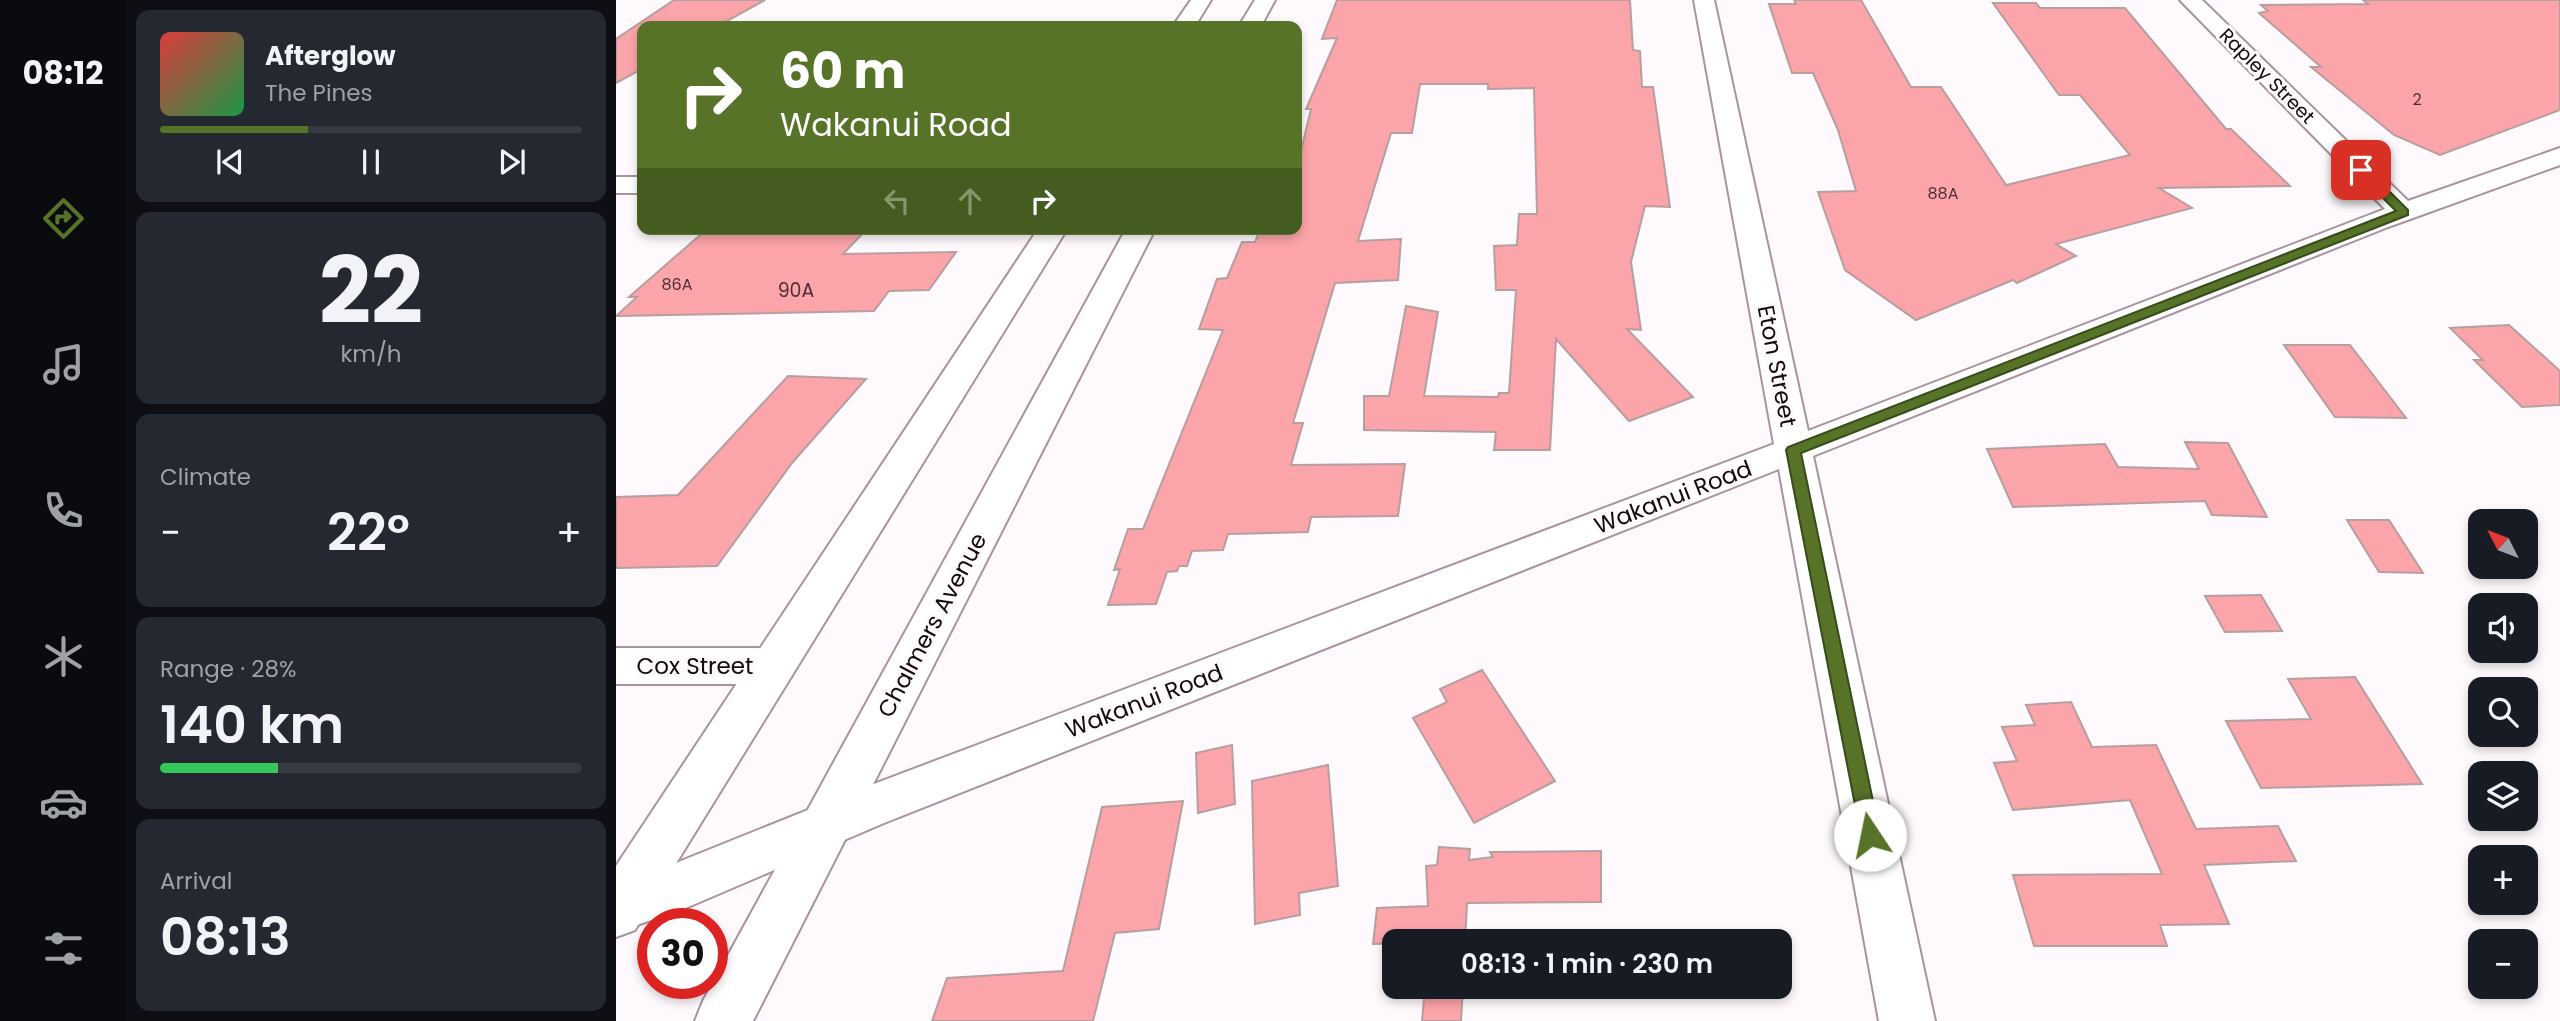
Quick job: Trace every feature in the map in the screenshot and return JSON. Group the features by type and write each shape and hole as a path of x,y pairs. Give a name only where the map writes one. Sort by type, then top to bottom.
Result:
{"street":[{"path":"1187,21 1201,0"},
{"path":"1254,21 1265,0"},
{"name":"Eton Street","path":"1704,0 1907,1021"},
{"name":"Rapley Street","path":"2190,0 2404,212"},
{"name":"Wakanui Road","path":"617,908 663,893 867,808 2404,212 2560,156"},
{"path":"616,185 637,185"},
{"path":"617,908 1049,235"},
{"name":"Chalmers Avenue","path":"723,1021 806,834 1138,235"},
{"name":"Cox Street","path":"616,666 774,666"}],"building":[{"path":"674,0 765,0 727,21 643,21"},
{"path":"1337,0 1630,0 1633,50 1640,51 1642,87 1653,87 1670,207 1645,206 1631,262 1641,330 1627,329 1693,397 1629,421 1556,339 1550,450 1494,450 1496,432 1364,430 1364,396 1389,396 1406,306 1438,312 1424,396 1498,397 1499,393 1509,393 1516,290 1496,290 1494,246 1517,245 1519,214 1537,214 1534,88 1488,89 1488,84 1420,84 1412,133 1391,133 1358,241 1401,239 1398,280 1335,283 1293,423 1303,423 1291,465 1405,464 1398,516 1311,517 1308,532 1228,534 1223,550 1192,551 1187,566 1179,566 1177,571 1167,572 1156,604 1108,605 1120,569 1114,570 1128,529 1143,529 1223,330 1199,329 1217,279 1227,278 1242,242 1255,242 1258,235 1302,235 1302,146 1311,109 1306,109 1337,38 1322,39"},
{"path":"1794,0 1861,0 1911,87 1941,87 2006,185 2130,155 2080,95 2059,95 1993,3 2036,3 2040,8 2125,8 2226,129 2231,129 2290,186 2159,188 2192,208 2056,244 2076,256 2017,283 2013,280 1916,320 1845,270 1818,192 1856,191 1838,130 1813,73 1792,73 1769,4 1796,4"},
{"path":"2363,0 2560,0 2560,110 2440,155 2394,135 2311,67 2321,67 2259,13 2268,11 2261,5 2368,4"},
{"path":"637,25 637,72 616,83 616,39"},
{"path":"700,235 861,235 843,254 956,252 929,290 889,291 874,311 616,316 637,297 629,297"},
{"path":"2509,325 2560,371 2560,405 2522,407 2474,360 2483,360 2450,328"},
{"path":"2284,345 2350,345 2406,418 2335,417"},
{"path":"788,376 866,379 792,463 717,566 616,568 616,497 678,495"},
{"path":"2185,442 2228,443 2267,517 2212,515 2205,501 2013,507 1987,449 2105,444 2118,467 2199,469"},
{"path":"2347,520 2389,520 2423,573 2379,572"},
{"path":"2261,595 2282,631 2225,632 2205,596"},
{"path":"1482,670 1555,781 1474,823 1413,718 1447,702 1440,689"},
{"path":"2355,677 2422,784 2261,788 2226,721 2311,719 2288,679"},
{"path":"2071,702 2092,747 2156,745 2196,829 2278,826 2296,861 2204,865 2229,924 2160,925 2167,946 2034,946 2013,875 2162,874 2130,800 2013,810 1994,763 2017,761 2002,727 2035,725 2026,705"},
{"path":"1232,745 1235,804 1198,813 1196,753"},
{"path":"1328,765 1338,886 1299,893 1300,915 1255,924 1252,781"},
{"path":"1183,801 1159,929 1115,933 1093,1021 932,1021 947,978 1063,971 1102,807"},
{"path":"1439,847 1470,849 1469,860 1493,857 1490,852 1601,851 1601,902 1467,903 1466,929 1382,929 1382,944 1373,944 1377,908 1428,906 1426,866 1437,865"},
{"path":"1424,999 1462,999 1461,1021 1422,1021"}],"route":[{"path":"1870,835 1793,450 2404,212 2361,170"}]}
